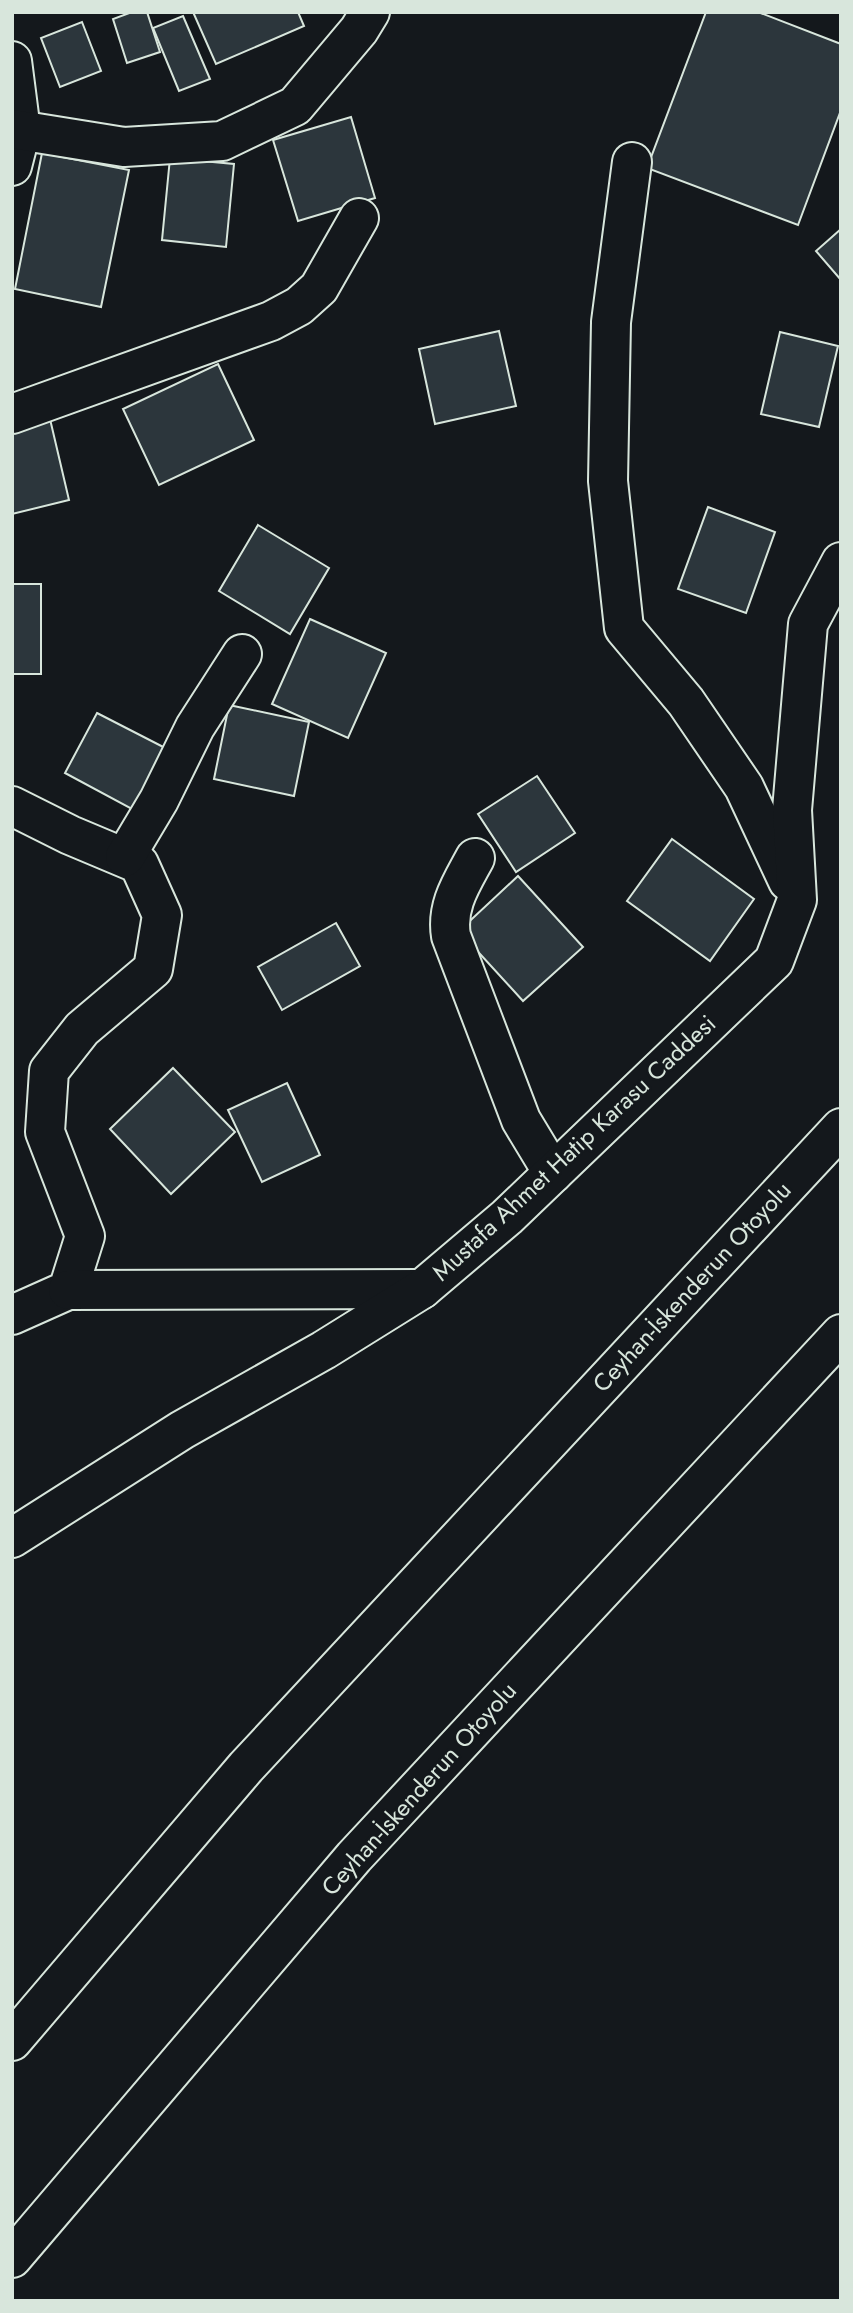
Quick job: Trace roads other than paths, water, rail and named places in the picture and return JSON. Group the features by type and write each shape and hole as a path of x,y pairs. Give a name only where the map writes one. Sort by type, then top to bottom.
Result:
{"main road":[{"path":"12,61 15,142 124,146 222,142 295,106 359,30 370,12"},
{"path":"632,162 611,321 608,481 624,628 686,702 744,787 797,900"},
{"path":"12,414 271,321 299,306 319,288 359,218"},
{"name":"Mustafa Ahmet Hatip Karasu Caddesi","path":"12,1538 182,1430 324,1350 422,1289 507,1217 774,961 797,900 792,810 808,624 841,562"},
{"path":"125,857 159,800 195,727 242,654"},
{"path":"12,806 139,864 162,915 153,969 82,1029 49,1071 45,1132 85,1237 68,1290"},
{"path":"475,858 451,905 451,936 521,1120 553,1173"},
{"name":"Ceyhan-İskenderun Otoyolu","path":"12,2041 246,1767 841,1128"},
{"path":"12,1315 68,1290 422,1289"},
{"name":"Ceyhan-İskenderun Otoyolu","path":"12,2258 354,1857 841,1334"}]}
